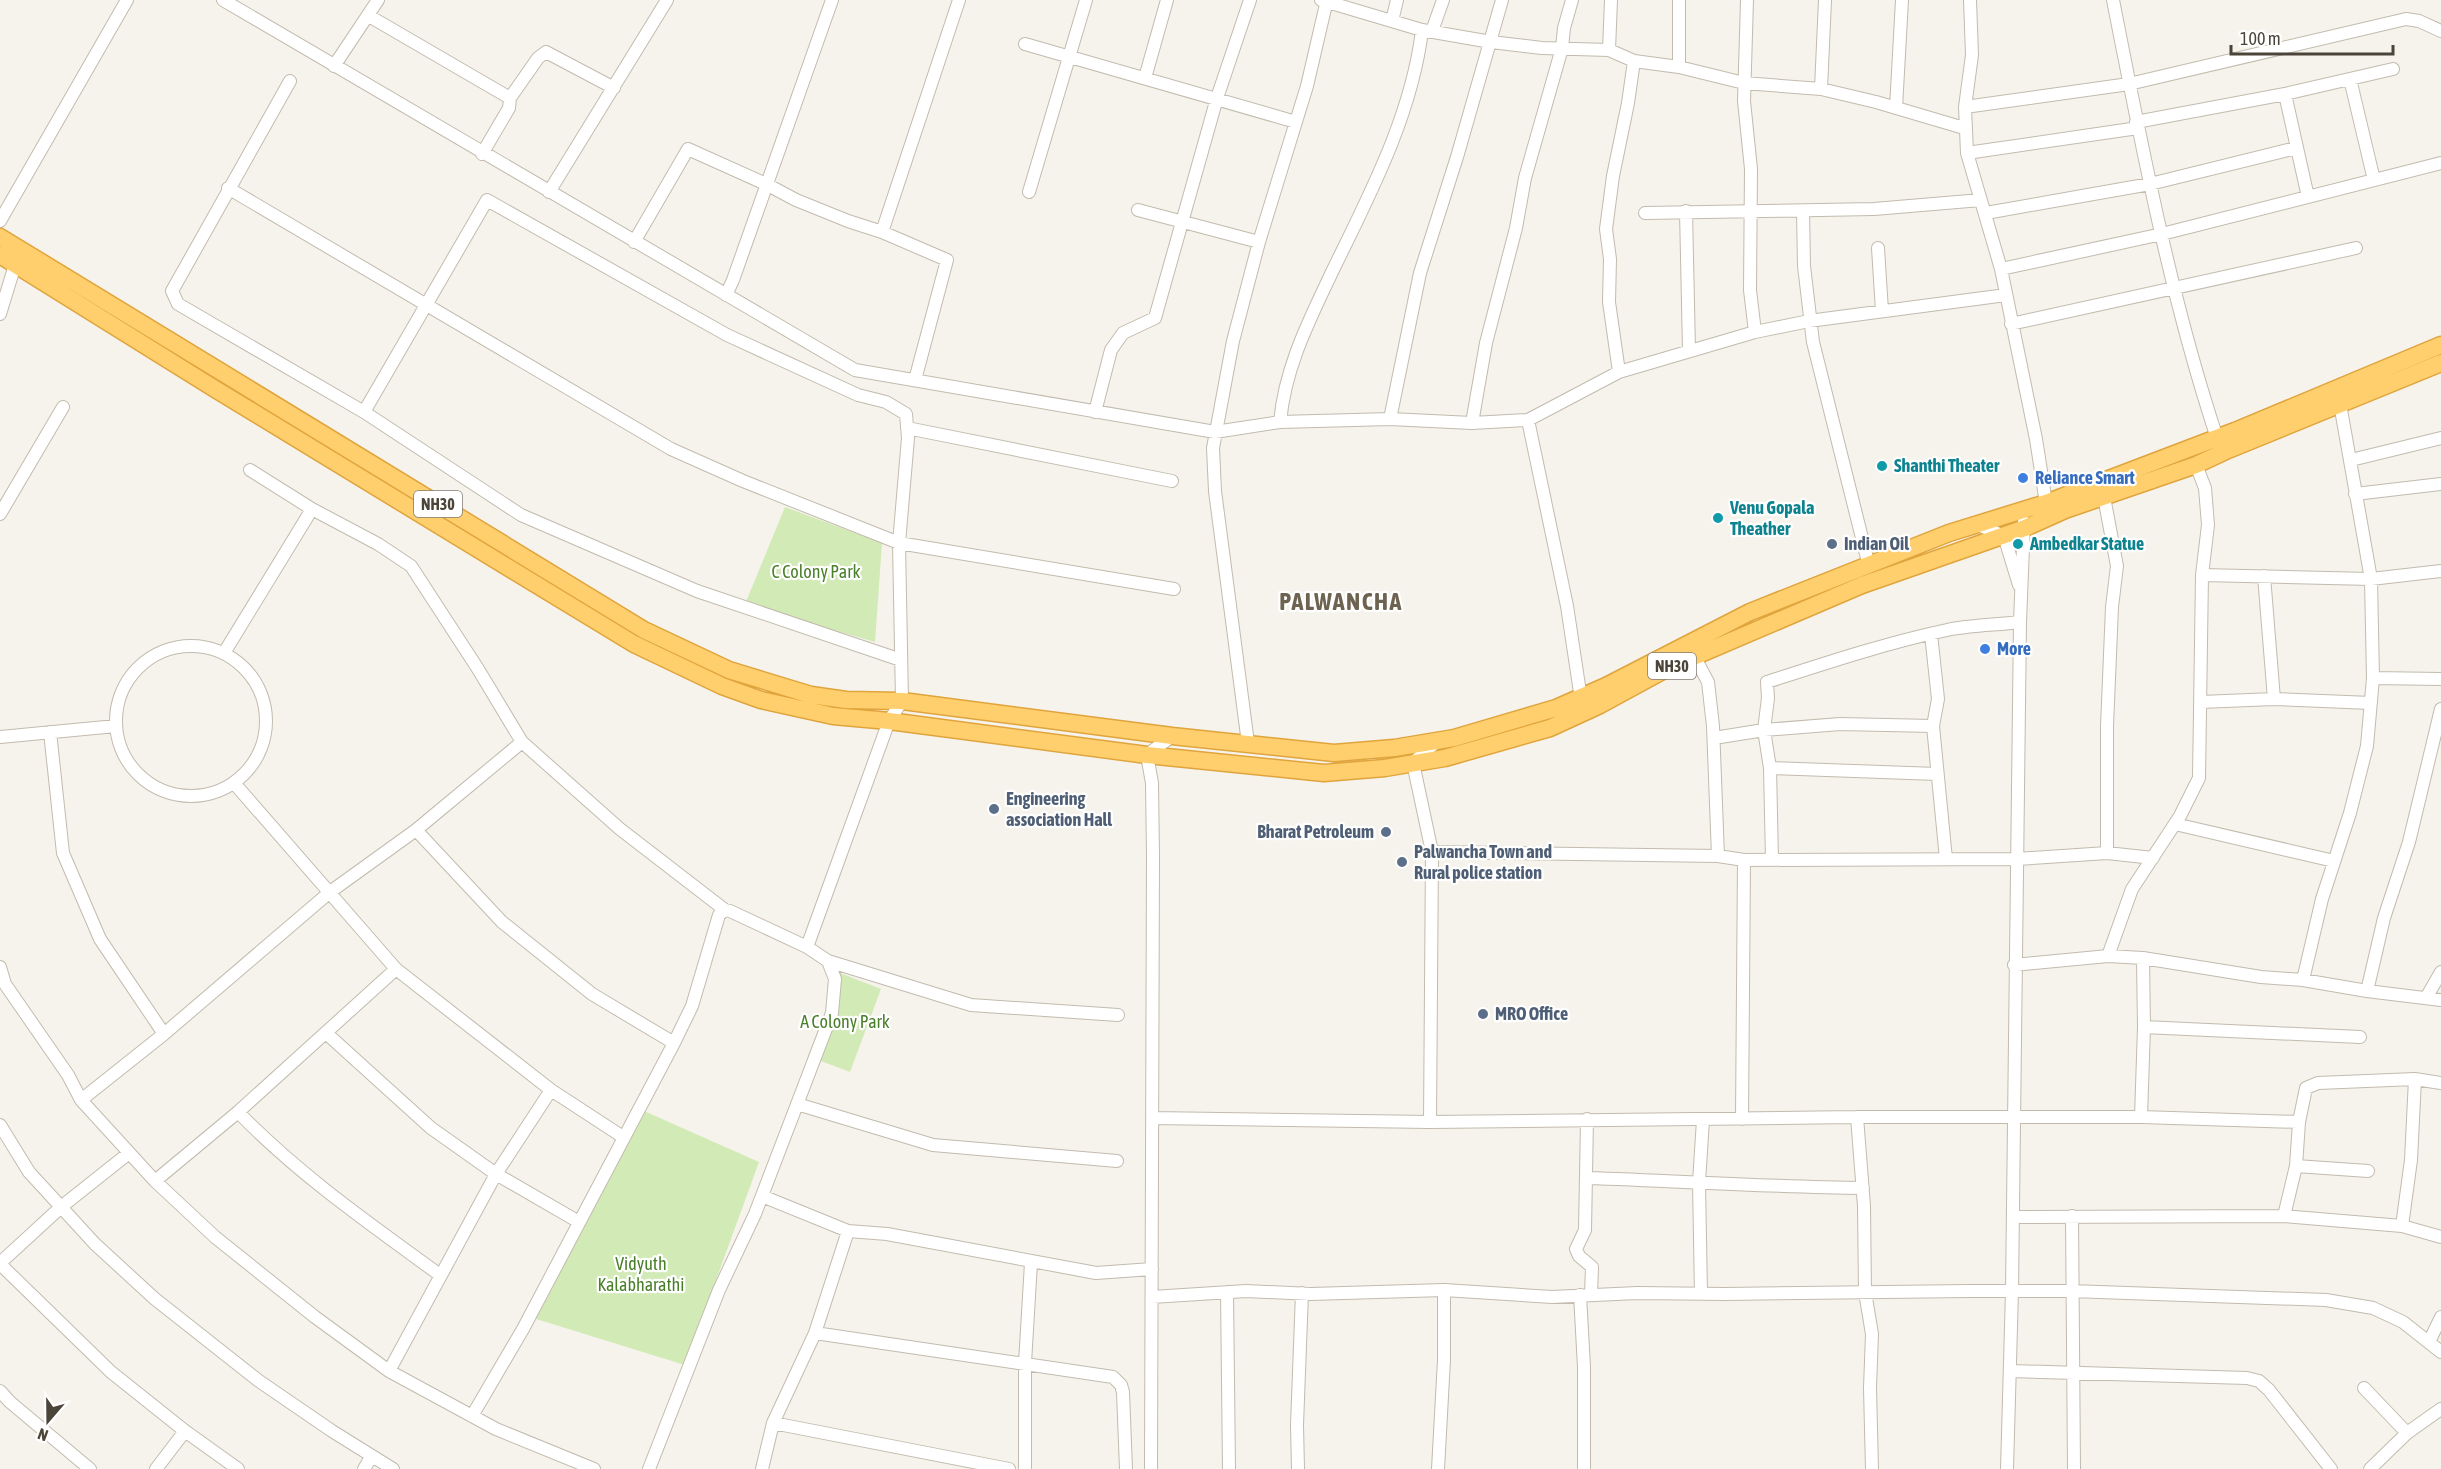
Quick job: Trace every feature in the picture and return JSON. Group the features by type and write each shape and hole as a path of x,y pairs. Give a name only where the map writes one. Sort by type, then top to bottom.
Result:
{"highway":[{"name":"NH30","path":"0,237 644,630 729,670 811,695 846,700 902,701 1172,736 1334,753 1394,748 1437,741 1509,723 1581,699 1750,612 1976,524 2046,503 2217,438 2441,345"},
{"name":"NH30","path":"0,255 224,395 634,644 722,686 761,700 833,716 889,721 1147,755 1323,773 1445,758 1550,728 1600,705 1670,667 1862,585 2004,536 2065,510 2196,465 2441,363"}],"street":[{"path":"0,222 126,0"},
{"path":"222,0 855,370 1215,432 1280,422 1390,419 1472,423 1528,420 1619,372 1755,332 1809,321 2006,295"},
{"path":"334,66 378,0"},
{"path":"549,192 668,0"},
{"path":"726,295 832,0"},
{"path":"882,232 959,0"},
{"path":"1029,192 1071,57 1086,0"},
{"path":"1145,78 1167,0"},
{"path":"1095,412 1111,350 1123,333 1155,318 1217,98 1250,0"},
{"path":"1392,21 1398,0"},
{"path":"1280,422 1282,397 1296,353 1311,315 1357,222 1402,112 1427,31 1443,0"},
{"path":"1390,419 1420,273 1502,0"},
{"path":"1472,423 1486,343 1516,228 1525,178 1562,48 1564,28 1572,0"},
{"path":"1609,50 1611,0"},
{"path":"1679,0 1679,67"},
{"path":"1747,0 1744,101 1750,169 1750,290 1755,332"},
{"path":"1821,89 1825,0"},
{"path":"1896,108 1902,0"},
{"path":"1971,0 1972,55 1964,128 1967,153 2001,269 2036,439 2046,503"},
{"path":"2113,0 2137,125 2175,289 2196,376 2217,438"},
{"path":"1248,743 1215,491 1213,447 1233,341 1259,242 1307,86 1325,1 1427,31 1491,42 1609,50 1634,61 1679,67 1744,83 1821,89 1964,128"},
{"path":"369,16 510,98"},
{"path":"1965,107 2129,84 2406,19 2419,21 2441,31"},
{"path":"1025,44 1296,122"},
{"path":"482,154 509,108 510,98 538,58 546,52 614,88"},
{"path":"1619,372 1609,302 1610,259 1606,229 1612,176 1628,104 1634,61"},
{"path":"1967,153 2137,125 2393,69"},
{"path":"2350,79 2374,180"},
{"path":"290,81 172,291 178,304 364,412 521,515 697,591 901,660"},
{"path":"2285,94 2308,197"},
{"path":"1645,213 1984,206 2151,184 2296,148"},
{"path":"634,242 688,149 796,200 882,232 947,260 915,380"},
{"path":"2001,269 2162,234 2441,163"},
{"path":"228,188 671,449 743,481 898,543 1174,589"},
{"path":"364,412 487,200 727,335 858,395 886,402 906,414 907,428 898,543 902,701 889,721 807,946"},
{"path":"1138,210 1259,242"},
{"path":"1686,211 1689,350"},
{"path":"1803,211 1809,321 1869,566"},
{"path":"1878,248 1882,312"},
{"path":"2011,324 2356,248"},
{"path":"0,314 15,265"},
{"path":"2303,980 2322,898 2350,813 2367,746 2373,678 2371,579 2340,404"},
{"path":"0,514 63,407"},
{"path":"1528,420 1567,606 1581,699"},
{"path":"907,428 1172,481"},
{"path":"2351,460 2441,438"},
{"path":"2108,956 2132,889 2175,824 2199,778 2202,575 2208,525 2205,488 2196,465"},
{"path":"250,470 312,509 378,544 411,566 522,742 620,829 725,910 807,946 828,962 972,1005 1118,1015"},
{"path":"2355,494 2441,483"},
{"path":"2104,497 2117,566 2112,607 2107,726 2107,853"},
{"path":"224,653 312,509"},
{"path":"2007,1469 2011,1371 2014,965 2020,622 2025,528 2022,509"},
{"path":"1976,524 2004,536 2022,592"},
{"path":"2202,575 2371,579 2441,571"},
{"path":"2264,576 2274,699"},
{"path":"1772,860 1770,768 1764,730 1768,698 1767,682 1885,645 1931,634 2020,622"},
{"path":"1931,634 1938,699 1933,726 1946,859"},
{"path":"191,645 224,653 250,674 261,693 267,726 262,748 250,768 234,783 213,792 191,796 158,788 140,776 121,748 116,726 121,693 132,674 148,658 169,649 191,645"},
{"path":"1694,656 1708,682 1714,738 1718,856"},
{"path":"2373,678 2441,680"},
{"path":"2201,702 2328,699 2371,703"},
{"path":"2367,992 2384,918 2409,842 2441,709"},
{"path":"1714,738 1764,730 1840,724 1933,726"},
{"path":"0,737 116,726"},
{"path":"50,732 63,853 100,939 164,1034"},
{"path":"1151,1469 1153,855 1152,783 1147,755 1172,736"},
{"path":"1430,1122 1432,852 1413,763 1437,741"},
{"path":"81,1100 164,1034 330,892 416,830 522,742"},
{"path":"1770,768 1937,774"},
{"path":"234,783 396,969 551,1089 623,1137"},
{"path":"2175,824 2334,861"},
{"path":"416,830 502,922 592,994 674,1043"},
{"path":"1432,852 1718,856 1744,860 2017,859 2107,853 2153,858"},
{"path":"1742,1119 1744,860"},
{"path":"472,1416 523,1329 674,1043 692,1006 719,915 725,910"},
{"path":"2014,965 2108,956 2142,958 2261,977 2303,980 2367,992 2441,1000"},
{"path":"2141,1117 2144,1027 2142,958"},
{"path":"649,1469 719,1290 762,1196 832,1013 835,979 828,962"},
{"path":"0,967 5,984 68,1075 81,1100 155,1181 215,1237 265,1279 389,1371 496,1429 594,1469"},
{"path":"155,1181 238,1112 396,969"},
{"path":"2426,998 2441,972"},
{"path":"2144,1027 2360,1036"},
{"path":"326,1033 431,1128 496,1174 579,1222"},
{"path":"2284,1216 2296,1166 2306,1088 2312,1084 2415,1079 2441,1083"},
{"path":"2402,1226 2411,1160 2415,1079"},
{"path":"389,1371 496,1174 551,1089"},
{"path":"797,1104 933,1145 1118,1161"},
{"path":"238,1112 268,1143 368,1223 440,1275"},
{"path":"1152,1118 1430,1122 1857,1117 2141,1117 2300,1122"},
{"path":"1857,1117 1863,1188 1865,1292 1872,1334 1870,1388 1872,1469"},
{"path":"1584,1469 1585,1295 1592,1268 1579,1256 1576,1249 1585,1230 1588,1178 1587,1119"},
{"path":"1701,1294 1702,1120"},
{"path":"0,1125 29,1172 94,1244 155,1299 259,1381 393,1469"},
{"path":"129,1153 61,1207 0,1263 111,1372 185,1431 238,1469"},
{"path":"2296,1166 2368,1172"},
{"path":"1588,1178 1762,1187 1863,1188"},
{"path":"762,1196 848,1231 887,1234 1031,1263 1096,1273 1152,1269"},
{"path":"2013,1216 2284,1216 2402,1226 2441,1237"},
{"path":"2072,1216 2073,1469"},
{"path":"762,1469 773,1423 815,1333 848,1231"},
{"path":"1025,1469 1025,1363 1031,1263"},
{"path":"1152,1297 1227,1292 1373,1293 1444,1290 1552,1297 1637,1293 2071,1291 2326,1300 2373,1308 2403,1322 2441,1352"},
{"path":"1438,1469 1444,1360 1444,1290"},
{"path":"1227,1292 1229,1469"},
{"path":"1298,1469 1297,1425 1302,1293"},
{"path":"2429,1342 2441,1317"},
{"path":"815,1333 1113,1377 1121,1385 1126,1469"},
{"path":"2011,1371 2073,1371 2247,1378 2259,1381 2269,1390 2331,1469"},
{"path":"2364,1388 2407,1433"},
{"path":"0,1391 90,1469"},
{"path":"2370,1469 2407,1433 2441,1409"},
{"path":"773,1423 1009,1469"},
{"path":"156,1469 185,1431"},
{"path":"364,1469 371,1456"}],"green space":[{"name":"C Colony Park","path":"785,507 882,543 875,642 745,604"},
{"name":"A Colony Park","path":"840,973 881,989 850,1072 808,1056"},
{"name":"Vidyuth Kalabharathi","path":"644,1111 759,1162 685,1365 536,1319"}],"place":[{"name":"Shanthi Theater","path":"1882,466"},
{"name":"Reliance Smart","path":"2023,478"},
{"name":"Venu Gopala Theather","path":"1718,518"},
{"name":"Indian Oil","path":"1832,544"},
{"name":"Ambedkar Statue","path":"2018,544"},
{"name":"More","path":"1985,649"},
{"name":"Engineering association Hall","path":"994,809"},
{"name":"Bharat Petroleum","path":"1386,832"},
{"name":"Palwancha Town and Rural police station","path":"1402,862"},
{"name":"MRO Office","path":"1483,1014"}],"district":[{"name":"PALWANCHA","path":"1341,602"}]}
